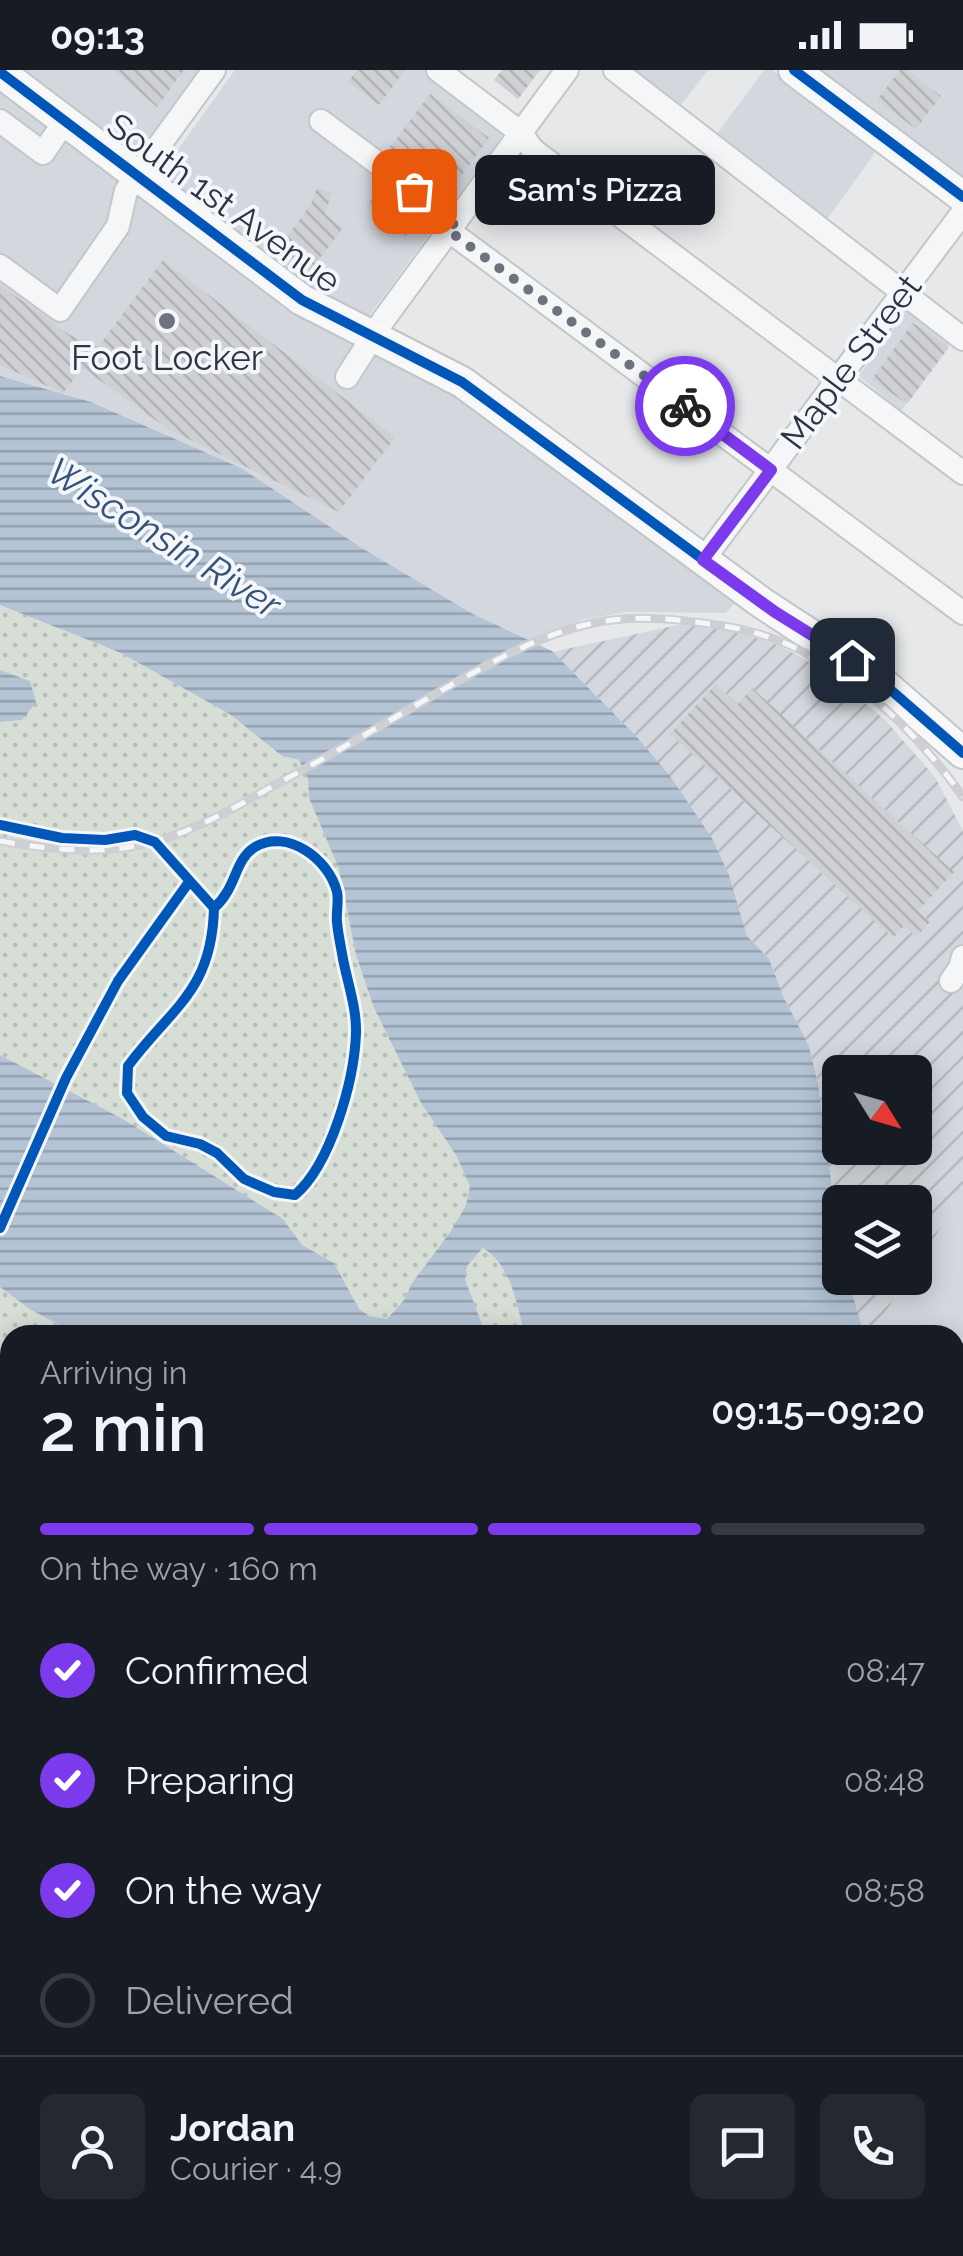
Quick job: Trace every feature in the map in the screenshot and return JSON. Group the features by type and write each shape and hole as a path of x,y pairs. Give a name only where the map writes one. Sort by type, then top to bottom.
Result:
{"main road":[{"path":"794,70 963,197"},
{"name":"South 1st Avenue","path":"0,72 302,300 462,382 703,560 876,678 963,752"}],"street":[{"path":"0,266 60,310 118,226 126,191 214,70"},
{"path":"438,70 520,133 533,150 963,474"},
{"path":"347,377 372,336 568,70"},
{"path":"615,70 963,338"},
{"path":"0,121 43,153 65,121"},
{"path":"321,121 452,226 963,613"},
{"name":"Maple Street","path":"703,560 963,212"},
{"path":"951,982 963,957"}],"shaded area":[{"path":"19,70 200,70 146,146 135,153"},
{"path":"235,70 424,70 500,126 502,136 368,317 315,292 167,183 164,169"},
{"path":"621,70 708,70 673,115"},
{"path":"764,70 772,70 878,149 822,226 711,142"},
{"path":"820,70 963,70 963,178 916,141"},
{"path":"0,87 462,396 736,601 726,613 628,612 585,619 530,641 473,614 365,550 241,468 91,402 0,376"},
{"path":"911,304 956,336 901,411 859,376"},
{"path":"0,605 121,653 231,715 282,756 299,760 308,779 309,798 339,869 356,955 374,1008 421,1103 456,1155 470,1186 466,1205 451,1231 387,1319 369,1316 359,1309 334,1263 302,1245 282,1219 123,1119 0,1055 0,722 22,720 30,681 0,670"},
{"path":"683,624 735,631 780,646 828,672 886,721 935,777 963,831 963,1194 932,1241 932,1185 832,1185 829,1165 932,1165 932,1055 822,1055 822,1113 809,1046 769,959 747,936 729,875 712,838 598,697 552,652"},
{"path":"963,1194 963,1325 877,1325 897,1295 932,1295 932,1241"},
{"path":"483,1248 493,1256 507,1275 522,1325 482,1325 465,1279 467,1266"},
{"path":"0,1287 60,1325 0,1325"},
{"path":"853,1295 897,1295 877,1325 861,1325"}],"water":[{"name":"Wisconsin River","path":"0,376 91,402 241,468 365,550 473,614 552,651 636,736 670,776 712,838 729,875 747,936 769,959 809,1046 822,1113 822,1165 829,1165 832,1185 822,1185 822,1295 853,1295 861,1325 522,1325 507,1275 483,1248 467,1266 465,1279 482,1325 60,1325 0,1287 0,1055 123,1119 283,1219 302,1245 334,1263 359,1309 369,1316 387,1319 404,1300 451,1231 466,1205 470,1186 456,1155 421,1103 374,1008 356,955 339,869 309,798 308,779 299,760 282,756 231,715 121,653 0,605"},
{"path":"0,670 30,681 36,702 22,720 0,722"}],"building":[{"path":"114,70 184,70 157,107"},
{"path":"357,70 405,70 379,105 348,82"},
{"path":"502,70 540,70 518,99 494,80"},
{"path":"900,70 907,70 941,96 916,129 877,100"},
{"path":"430,94 489,138 446,196 387,151"},
{"path":"317,188 332,193 325,214 343,228 310,271 288,254 294,246 285,239 311,204"},
{"path":"377,192 389,201 393,196 400,199 416,211 411,217 417,221 406,236 366,207"},
{"path":"163,260 395,437 339,512 168,429 83,368 63,393 0,365 0,285 70,335 98,347"},
{"path":"913,323 949,347 907,404 872,379"},
{"path":"716,684 738,704 752,688 954,872 918,911 930,922 916,937 904,926 893,938 670,734"}],"railway":[{"path":"0,841 98,850 137,846 172,836 231,809 514,651 570,629 639,618 724,626 760,634 828,666 889,712 963,797"}],"cycle path":[{"path":"794,70 963,197"},
{"path":"0,72 302,300 462,382 762,603 877,678 963,753"},
{"path":"0,825 62,838 105,840 135,835 155,842 214,908 212,936 198,979 128,1066 127,1093 143,1117 166,1136 200,1144 217,1153 244,1179 274,1192 295,1195 330,1143 354,1053 355,1016 338,931 337,892 325,868 305,850 280,841 267,842 248,853 214,908"},
{"path":"0,1228 66,1078 118,981 189,882"}],"way so far":[{"path":"414,191 455,222 448,230 685,406"}],"place":[{"name":"Sam's Pizza","path":"414,191"},
{"name":"Foot Locker","path":"167,321"}],"route":[{"path":"685,406 771,470 703,560 775,612 852,660"}]}
